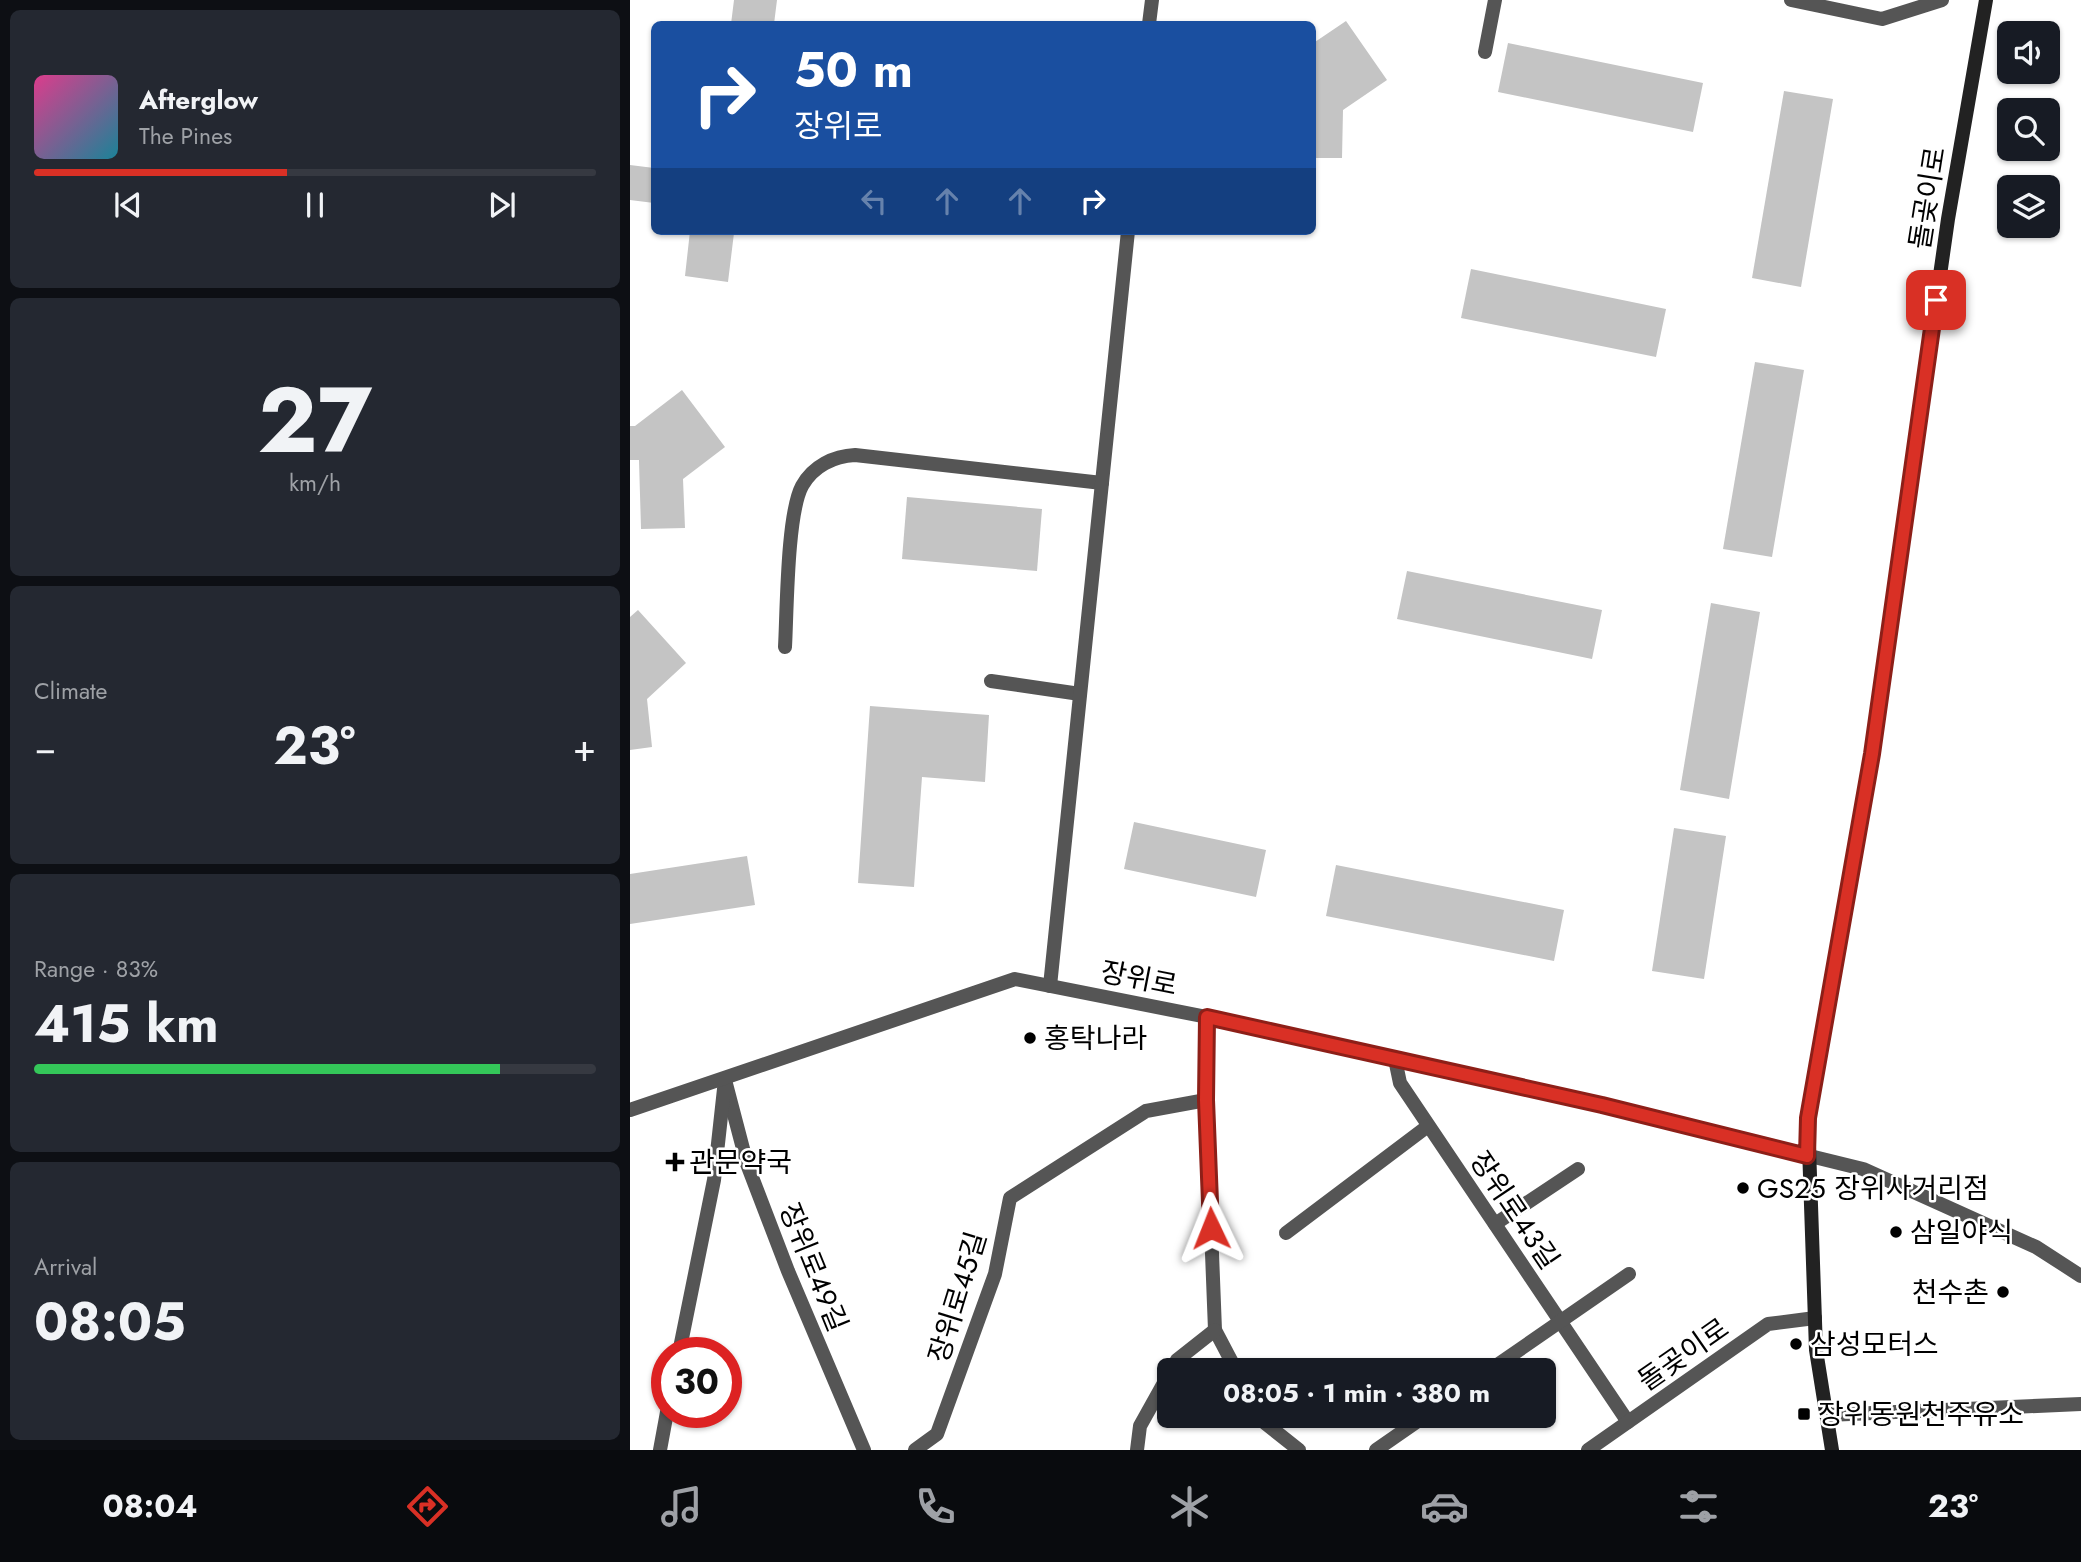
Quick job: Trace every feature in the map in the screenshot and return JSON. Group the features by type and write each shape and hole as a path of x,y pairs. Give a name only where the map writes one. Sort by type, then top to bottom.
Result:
{"main road":[{"name":"돌곶이로","path":"1832,1450 1816,1350 1807,1156 1808,1118 1872,754 1946,233 1986,0"}],"street":[{"path":"1149,21 1152,0"},
{"path":"1485,52 1495,0"},
{"path":"1791,0 1882,19 1942,0"},
{"path":"1050,986 1128,235"},
{"path":"785,647 795,508 806,480 837,456 855,455 1102,483"},
{"path":"991,681 1080,694"},
{"name":"장위로","path":"630,1110 725,1080 1015,979 1207,1017 1602,1105 1863,1169 2036,1247 2081,1276"},
{"path":"1207,1017 1206,1100 1215,1330 1230,1358"},
{"name":"장위로43길","path":"1395,1059 1400,1083 1628,1422"},
{"path":"682,1337 714,1180 725,1080"},
{"name":"장위로49길","path":"725,1080 747,1164 788,1271 864,1450"},
{"name":"장위로45길","path":"915,1450 937,1434 995,1274 1010,1198 1146,1111 1206,1100"},
{"path":"1286,1233 1429,1126"},
{"path":"1495,1224 1578,1169"},
{"path":"1508,1358 1629,1274"},
{"name":"돌곶이로","path":"1588,1450 1768,1324 1815,1318"},
{"path":"1180,1358 1215,1330"},
{"path":"1137,1450 1140,1426 1157,1395"},
{"path":"1827,1415 2081,1404"},
{"path":"660,1450 664,1428"},
{"path":"1268,1428 1279,1443 1299,1450"},
{"path":"1376,1450 1408,1428"}],"building":[{"path":"734,0 777,0 774,21 731,21"},
{"path":"1346,21 1387,80 1343,110 1342,158 1316,158 1316,41"},
{"path":"1508,43 1703,83 1693,132 1498,92"},
{"path":"1784,91 1833,99 1801,287 1752,278"},
{"path":"630,165 651,168 651,203 630,200"},
{"path":"690,235 734,235 728,282 685,276"},
{"path":"1471,269 1666,309 1656,357 1461,318"},
{"path":"1755,362 1804,370 1772,557 1723,549"},
{"path":"682,390 725,447 683,479 685,528 641,529 639,460 630,460 630,426 635,426"},
{"path":"907,497 1042,509 1037,571 902,559"},
{"path":"1407,571 1602,610 1592,659 1397,619"},
{"path":"1711,603 1760,612 1729,799 1680,790"},
{"path":"638,610 686,663 647,699 652,747 630,750 630,617"},
{"path":"870,706 989,715 985,782 922,777 914,887 858,883"},
{"path":"1134,822 1266,850 1256,897 1124,869"},
{"path":"1674,828 1726,836 1704,979 1652,971"},
{"path":"747,856 755,905 630,924 630,874"},
{"path":"1336,865 1564,910 1554,961 1326,916"}],"place":[{"name":"홍탁나라","path":"1030,1038"},
{"name":"관문약국","path":"675,1162"},
{"name":"GS25 장위사거리점","path":"1743,1188"},
{"name":"삼일야식","path":"1896,1232"},
{"name":"천수촌","path":"2003,1292"},
{"name":"삼성모터스","path":"1796,1344"},
{"name":"장위동원천주유소","path":"1804,1414"}],"route":[{"path":"1211,1228 1206,1100 1207,1017 1602,1105 1807,1156 1808,1118 1872,754 1936,300"}]}
